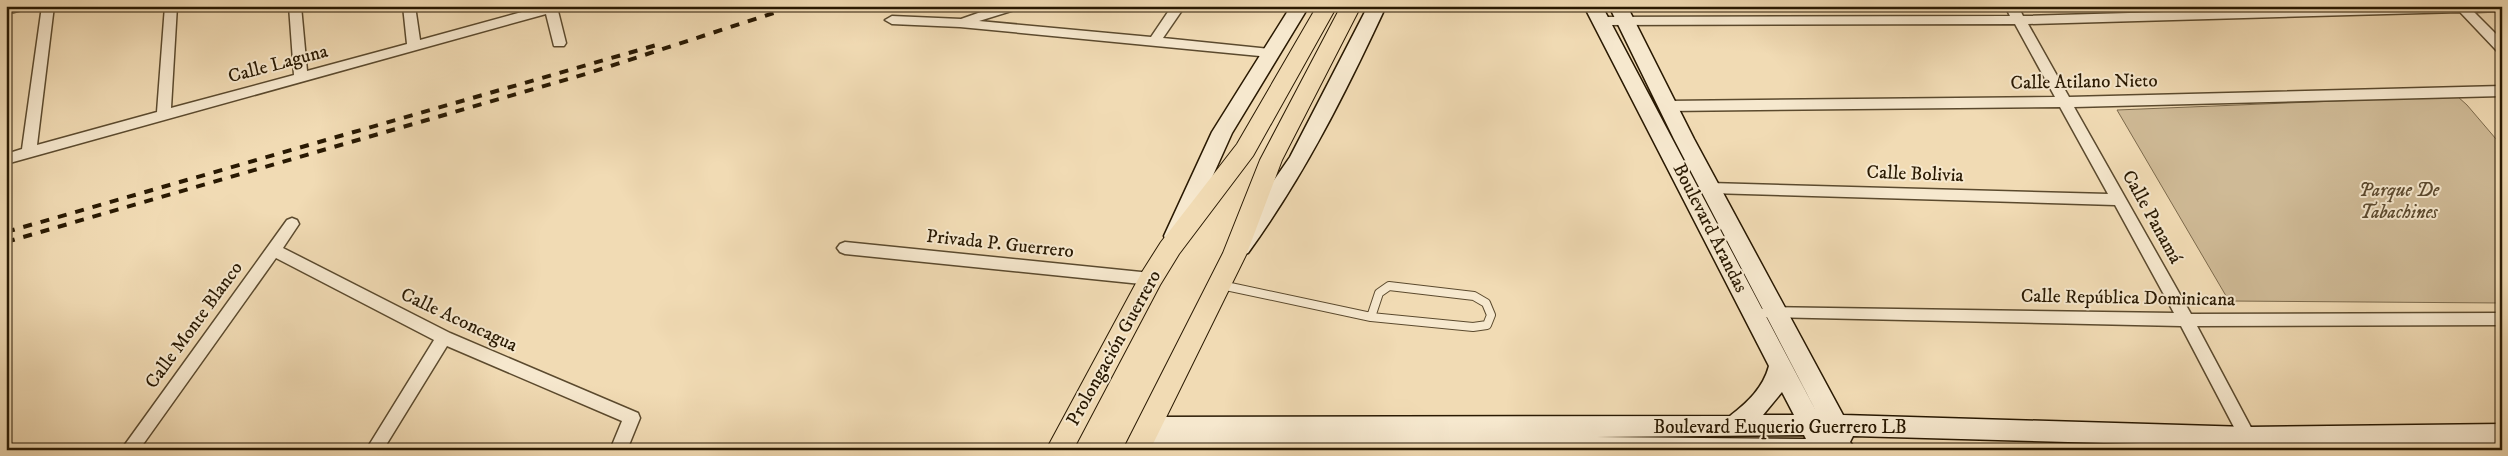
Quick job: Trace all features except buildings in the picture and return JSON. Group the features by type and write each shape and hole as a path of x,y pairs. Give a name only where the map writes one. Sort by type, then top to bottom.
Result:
{"main road":[{"path":"1170,248 1222,132 1300,6"},
{"name":"Prolongación Guerrero","path":"1059,450 1151,279 1170,248 1244,150 1327,6"},
{"path":"1141,440 1235,253 1271,160 1351,6"},
{"path":"1235,253 1261,220 1288,176 1344,74 1377,6"},
{"name":"Boulevard Arandas","path":"1621,13 1710,188 1835,425 1851,450"},
{"name":"Boulevard Arandas","path":"1597,14 1754,313 1810,426 1827,450"},
{"path":"1734,426 1762,401 1778,377 1780,366"},
{"name":"Boulevard Euquerio Guerrero LB","path":"1472,445 1734,426 1835,425 2251,443 2502,434"},
{"name":"Boulevard Euquerio Guerrero LB","path":"1141,440 1844,450"}],"street":[{"path":"6,10 20,6"},
{"path":"29,152 48,6"},
{"path":"164,115 171,6"},
{"path":"295,6 301,77"},
{"path":"409,6 414,46"},
{"path":"960,23 1014,6"},
{"path":"1154,42 1179,6"},
{"name":"Calle Panamá","path":"2011,6 2186,320 2251,443"},
{"path":"554,7 559,43"},
{"name":"Calle Laguna","path":"6,159 554,7"},
{"path":"2462,7 2502,48"},
{"path":"1597,14 2018,20 2462,7 2502,8"},
{"path":"892,20 960,23 1270,53"},
{"name":"Calle Atilano Nieto","path":"1668,106 2064,102 2502,91"},
{"name":"Calle Bolivia","path":"1710,188 2119,200"},
{"name":"Calle Monte Blanco","path":"129,450 292,224"},
{"name":"Privada P. Guerrero","path":"845,248 1151,279"},
{"name":"Calle Aconcagua","path":"273,250 444,338 632,418 618,450"},
{"name":"Calle República Dominicana","path":"1754,313 2186,320 2502,319"},
{"path":"374,450 444,338"}],"lane":[{"path":"1219,285 1371,317 1474,327 1487,325 1491,315 1486,302 1474,296 1389,286 1379,293 1371,317"}],"green space":[{"name":"Parque De Tabachines","path":"2457,96 2502,146 2502,303 2229,301 2117,110"}],"railway":[{"path":"6,242 589,73 795,6"},
{"path":"6,232 660,44"}]}
